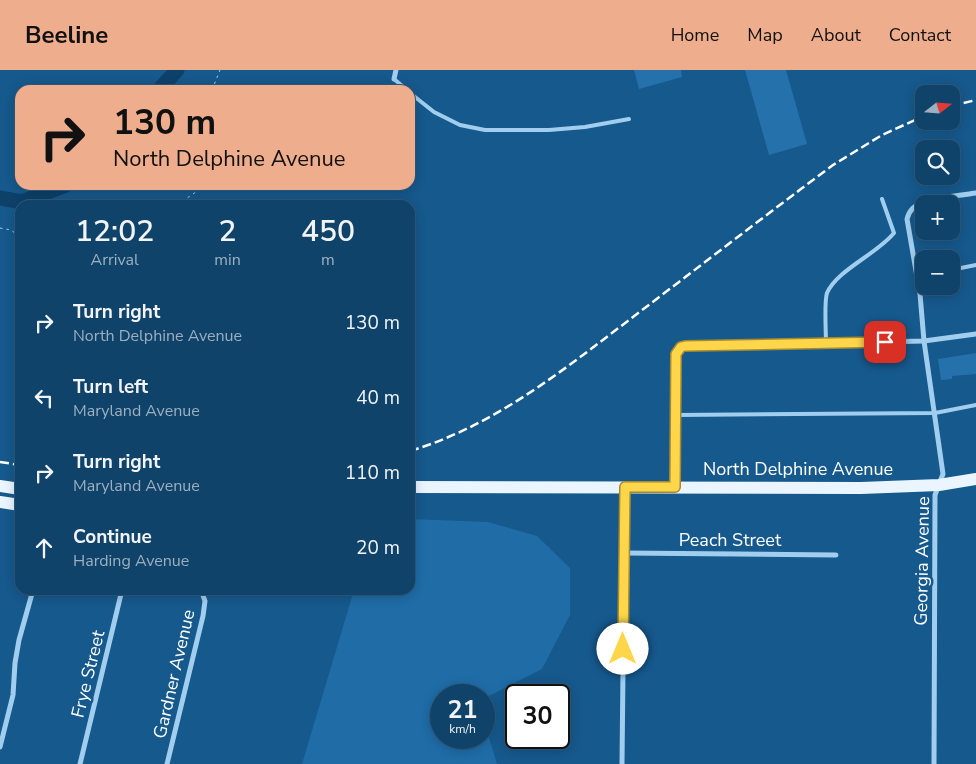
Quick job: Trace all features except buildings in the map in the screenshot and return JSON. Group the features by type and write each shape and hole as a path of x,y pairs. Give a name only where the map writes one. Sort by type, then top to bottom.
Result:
{"main road":[{"name":"North Delphine Avenue","path":"415,487 860,488 939,485 976,480"},
{"path":"0,486 15,488"},
{"path":"0,502 15,504"}],"street":[{"path":"394,79 396,70"},
{"name":"Georgia Avenue","path":"934,764 935,495 943,474 924,341 920,294 907,222 909,213 918,205 937,199 976,193"},
{"path":"675,487 676,354 678,350 685,346 924,341 976,334"},
{"path":"622,764 625,487"},
{"name":"Peach Street","path":"624,553 836,555"},
{"path":"0,747 13,695 19,640 32,595"},
{"name":"Frye Street","path":"80,764 121,595"},
{"name":"Gardner Avenue","path":"167,764 203,616 204,595"}],"lane":[{"path":"394,79 401,85"},
{"path":"415,97 434,112 460,125 485,130 549,130 629,119"},
{"path":"826,343 827,294 835,282 886,243 894,233 882,199"},
{"path":"960,268 976,265"},
{"path":"676,415 935,413 976,405"}],"path":[{"path":"214,85 220,70"},
{"path":"184,200 199,190"},
{"path":"0,228 12,230 15,233"}],"shaded area":[{"path":"415,519 488,522 537,536 570,568 570,615 542,669 513,684 505,684 505,688 495,693 495,684 430,684 430,749 492,749 497,764 302,764 353,595 415,595"}],"waterway":[{"path":"164,85 177,70"},
{"path":"27,200 53,190"},
{"path":"0,198 15,201"}],"railway":[{"path":"960,104 976,100"},
{"path":"415,449 471,427 528,394 581,357 833,165 882,135 915,120"},
{"path":"0,462 15,464"}],"route":[{"path":"623,649 625,487 675,487 676,354 678,350 685,346 885,342"}]}
